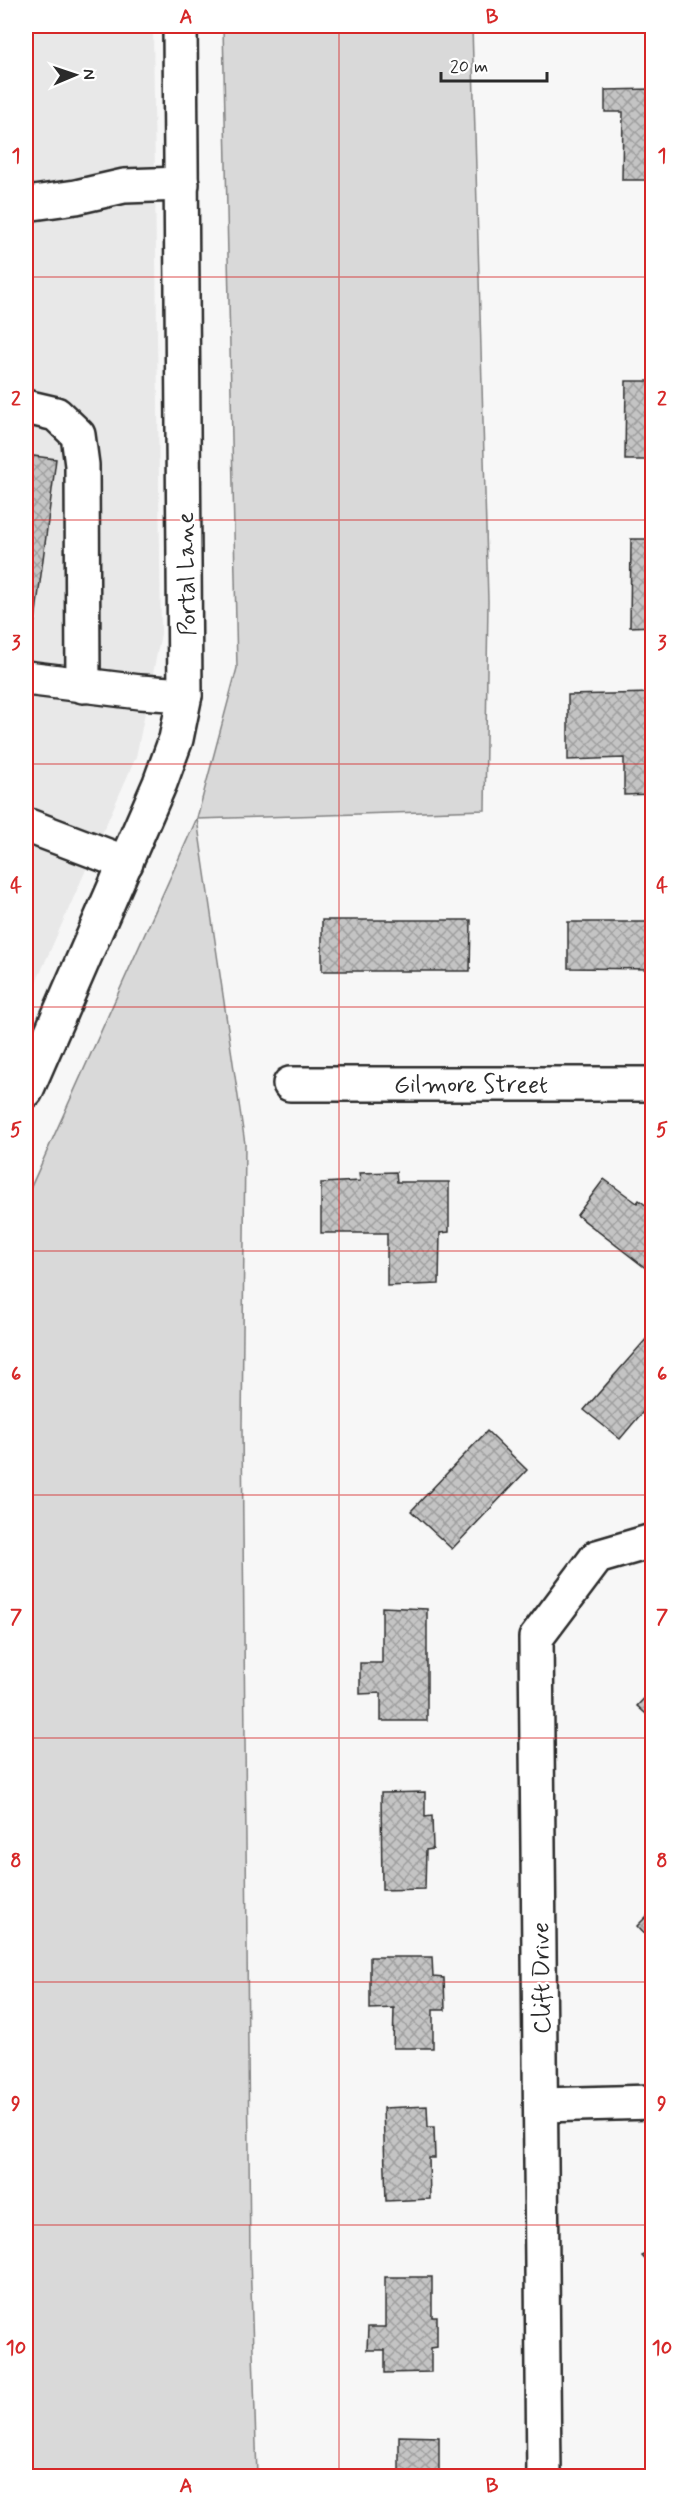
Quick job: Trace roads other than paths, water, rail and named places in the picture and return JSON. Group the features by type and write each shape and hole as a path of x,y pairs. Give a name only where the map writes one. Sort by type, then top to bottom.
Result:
{"street":[{"name":"Portal Lane","path":"26,1090 126,863 176,739 185,694 180,26"},
{"path":"26,204 76,197 124,186 182,184"},
{"path":"26,407 56,414 78,435 82,465 83,686"},
{"path":"26,678 83,686 185,694"},
{"path":"26,825 126,863"},
{"name":"Gilmore Street","path":"290,1084 652,1083"},
{"name":"Clift Drive","path":"544,2476 536,1638 597,1557 652,1541"},
{"path":"542,2105 652,2102"}]}
